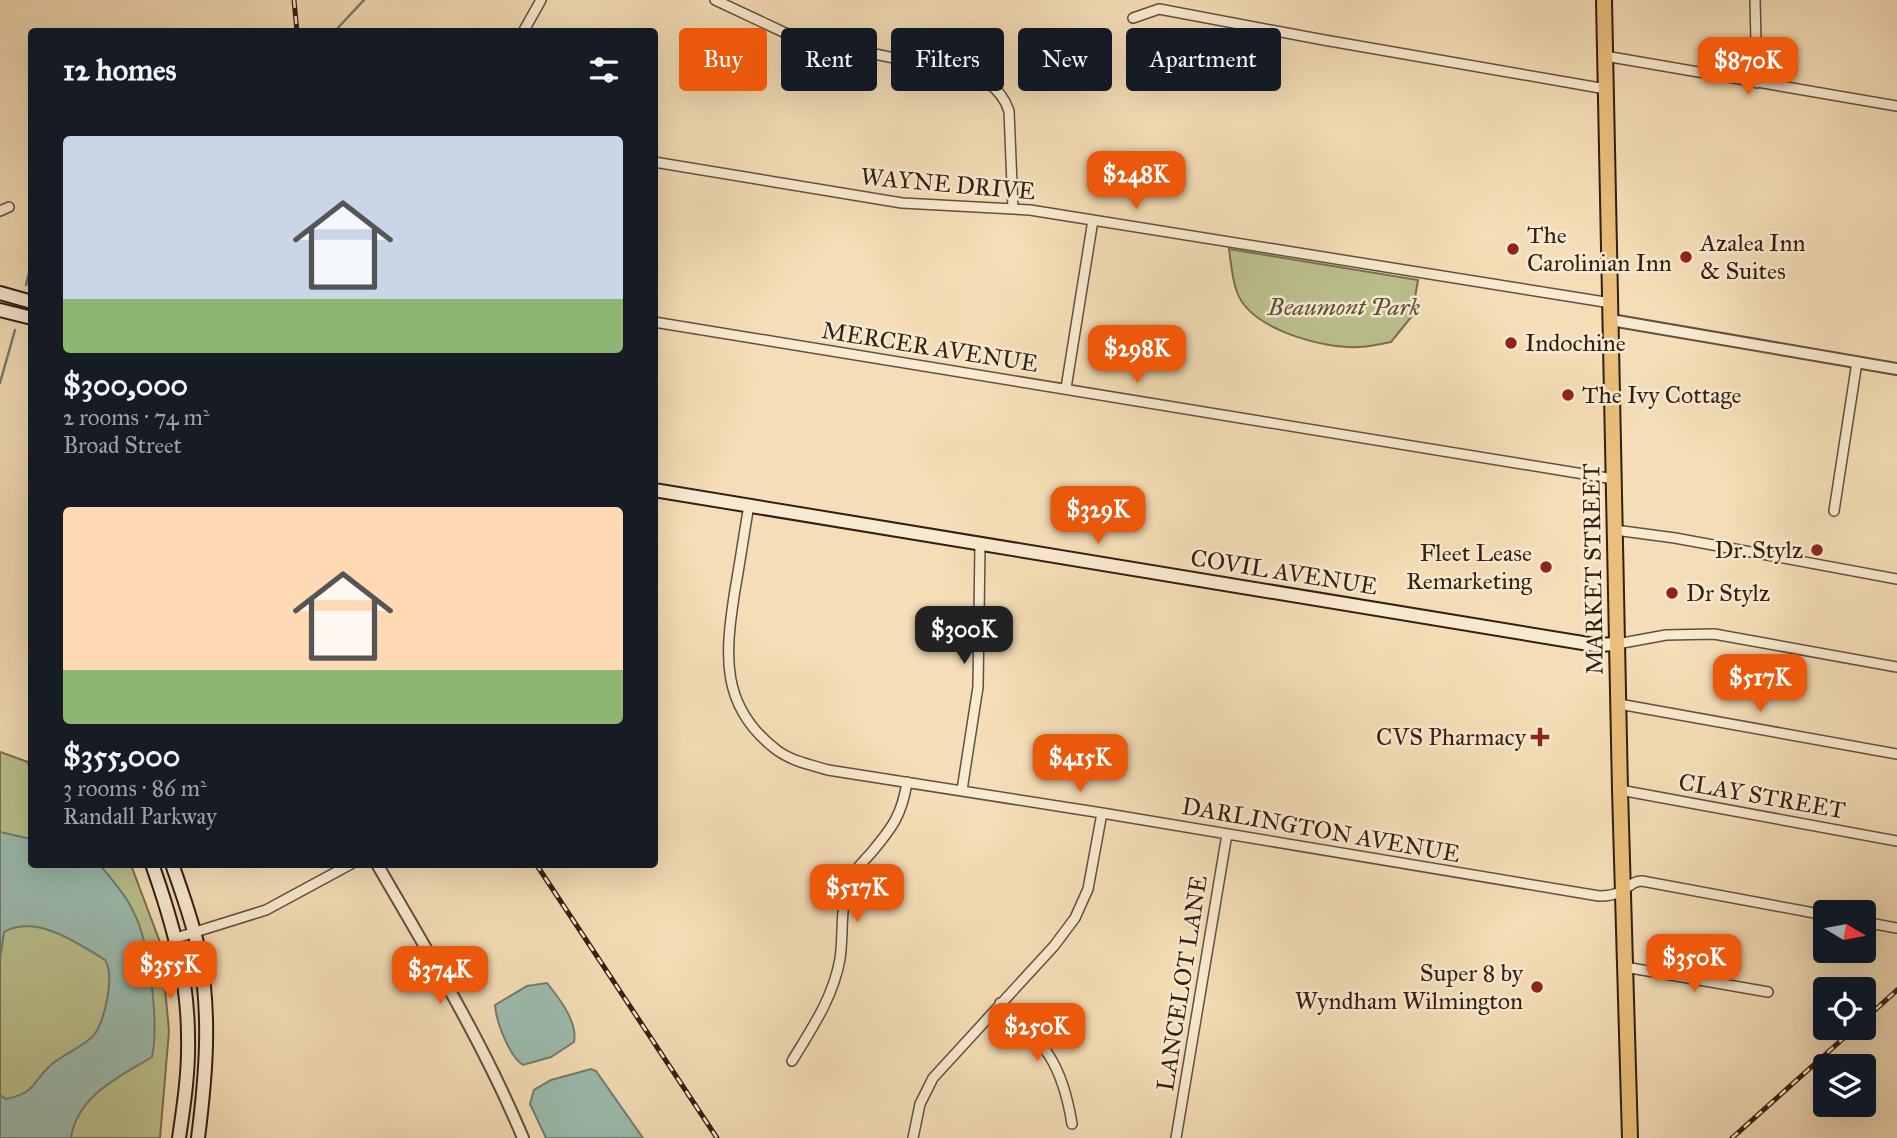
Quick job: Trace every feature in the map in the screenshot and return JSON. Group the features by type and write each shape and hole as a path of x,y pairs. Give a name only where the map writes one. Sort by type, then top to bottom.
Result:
{"main road":[{"name":"MARKET STREET","path":"1604,0 1630,1138"},
{"path":"0,293 28,301"},
{"path":"0,310 28,317"},
{"name":"COVIL AVENUE","path":"658,491 1595,645 1618,644"},
{"path":"153,868 176,938 186,993 187,1071 179,1138"},
{"path":"173,868 194,932 205,994 206,1073 198,1138"}],"street":[{"path":"525,28 541,0"},
{"path":"715,0 796,38 953,70 986,81 1004,98 1009,111 1013,209"},
{"path":"1755,0 1757,83"},
{"path":"1133,18 1159,9 1606,89"},
{"path":"1605,56 1897,106"},
{"name":"WAYNE DRIVE","path":"658,163 902,202 1013,209 1093,220 1611,303"},
{"path":"1066,388 1093,220"},
{"path":"1611,320 1897,369"},
{"name":"MERCER AVENUE","path":"658,323 1614,479"},
{"path":"1834,511 1857,362"},
{"name":"DARLINGTON AVENUE","path":"749,505 728,632 727,660 731,684 738,706 755,728 778,751 797,761 828,770 1599,896 1623,891 1634,881 1642,881 1813,913"},
{"path":"1615,530 1897,579"},
{"path":"962,790 978,687 980,544"},
{"path":"1618,644 1666,635 1714,634 1897,667"},
{"path":"1619,704 1897,754"},
{"path":"792,1061 820,1016 832,988 840,959 844,907 850,880 893,825 904,805 907,782"},
{"name":"CLAY STREET","path":"1620,790 1897,841"},
{"path":"913,1138 920,1104 933,1078 1059,940 1082,906 1097,851 1102,813"},
{"name":"LANCELOT LANE","path":"1176,1138 1227,834"},
{"path":"176,938 246,918 278,905 344,868"},
{"path":"379,868 472,1031 499,1082 523,1138"},
{"path":"1876,924 1897,928"},
{"path":"1625,967 1768,992"},
{"path":"1000,1003 1036,1036 1049,1053 1064,1089 1072,1124"}],"green space":[{"name":"Beaumont Park","path":"1229,249 1418,280 1412,316 1391,342 1371,346 1344,347 1289,334 1256,316 1244,305 1235,287"},
{"path":"0,752 28,762 28,868 132,868 161,945 169,1031 160,1138 0,1138"}],"shaded area":[{"path":"0,832 28,838 28,868 102,868 131,906 140,927 149,963 154,1005 152,1057 113,1080 91,1099 75,1123 71,1138 0,1138 0,1095 6,1099 29,1090 52,1064 92,1037 101,1022 107,999 108,967 105,960 70,939 43,928 29,926 4,932 0,960"},
{"path":"547,983 570,1018 574,1042 551,1057 523,1065 504,1038 495,1005 527,986"},
{"path":"591,1069 596,1071 643,1138 546,1138 530,1104 534,1090 551,1080"}],"waterway":[{"path":"338,28 364,0"},
{"path":"26,285 28,277"},
{"path":"0,383 15,330"}],"railway":[{"path":"294,0 297,28"},
{"path":"539,868 717,1138"},
{"path":"1876,1009 1897,990"},
{"path":"1732,1138 1841,1040"}],"place":[{"name":"The Carolinian Inn","path":"1513,249"},
{"name":"Azalea Inn & Suites","path":"1686,257"},
{"name":"Indochine","path":"1511,343"},
{"name":"The Ivy Cottage","path":"1568,395"},
{"name":"Dr. Stylz","path":"1817,550"},
{"name":"Fleet Lease Remarketing","path":"1546,567"},
{"name":"Dr Stylz","path":"1672,593"},
{"name":"CVS Pharmacy","path":"1540,737"},
{"name":"Super 8 by Wyndham Wilmington","path":"1537,987"}]}
